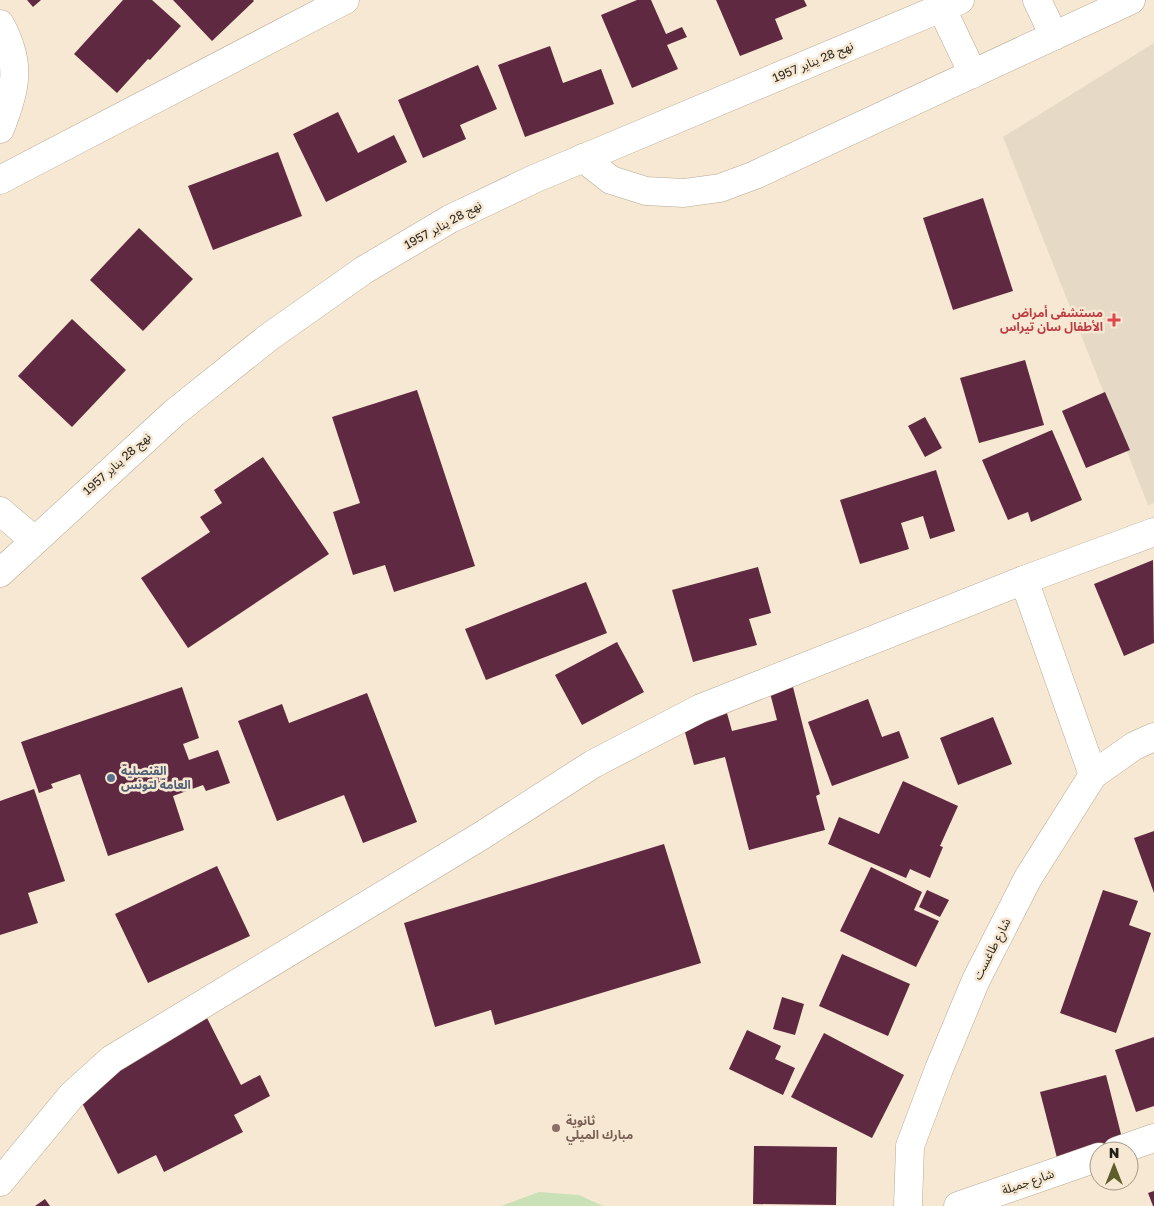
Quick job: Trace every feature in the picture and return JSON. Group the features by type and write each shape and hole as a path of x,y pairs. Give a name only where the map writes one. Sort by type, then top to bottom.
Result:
{"street":[{"path":"0,180 345,0"},
{"path":"1037,0 1054,36"},
{"path":"583,158 611,180 646,191 684,193 720,188 764,171 1131,0"},
{"path":"951,4 973,74"},
{"name":"نهج 28 يناير 1957","path":"0,573 174,412 269,337 364,270 450,219 534,179 951,4"},
{"path":"0,24 8,37 15,73 14,92 0,129"},
{"path":"0,511 34,540"},
{"path":"0,1182 72,1094 112,1059 481,836 593,764 701,708 1024,580 1154,532"},
{"path":"1024,580 1093,775"},
{"name":"شارع طاغست","path":"908,1206 910,1146 939,1069 976,980 1028,878 1093,775 1134,746 1154,737"},
{"path":"1139,1143 1154,1138"},
{"name":"شارع جميلة","path":"958,1206 1089,1160"}],"shaded area":[{"name":"مستشفى أمراض الأطفال سان تيراس","path":"1154,43 1154,503 1148,505 1003,137"}],"green space":[{"path":"539,1192 579,1195 603,1206 501,1206"}],"building":[{"path":"27,0 41,0 33,7"},
{"path":"123,0 152,0 181,26 117,93 74,54"},
{"path":"173,0 253,0 254,1 212,41"},
{"path":"637,0 651,0 666,34 682,27 687,37 667,45 678,69 632,88 601,15"},
{"path":"716,0 804,0 807,6 775,19 783,39 740,56"},
{"path":"550,46 563,83 601,69 614,104 525,137 498,65"},
{"path":"478,65 497,109 460,125 466,139 423,158 398,100"},
{"path":"338,112 358,153 394,135 407,162 326,202 293,134"},
{"path":"278,152 302,216 213,250 188,186"},
{"path":"983,198 1013,291 953,310 923,218"},
{"path":"139,228 193,279 143,331 90,280"},
{"path":"72,319 126,370 72,427 18,376"},
{"path":"1025,360 1044,425 979,443 960,378"},
{"path":"417,390 475,566 394,592 385,565 353,575 333,512 360,503 332,417"},
{"path":"1105,392 1130,450 1086,468 1062,411"},
{"path":"925,417 942,448 925,457 908,426"},
{"path":"1052,430 1082,500 1031,522 1028,512 1008,520 982,460"},
{"path":"263,457 329,554 188,648 141,578 210,532 200,517 222,503 214,490"},
{"path":"936,470 955,531 930,539 923,516 901,523 909,549 860,564 840,500"},
{"path":"1153,560 1154,643 1124,656 1094,584"},
{"path":"758,567 771,613 749,619 757,645 693,662 672,590"},
{"path":"586,582 607,633 486,680 465,629"},
{"path":"617,642 644,692 582,725 555,675"},
{"path":"792,683 820,794 816,796 825,830 749,850 725,757 694,765 683,725 727,713 732,731 777,720 769,689"},
{"path":"182,687 199,738 183,744 189,760 218,750 230,783 206,791 203,785 173,796 184,830 108,856 80,774 51,784 53,788 39,793 21,742"},
{"path":"367,693 417,822 363,843 344,795 277,821 238,721 282,704 289,723"},
{"path":"868,699 882,737 899,731 909,758 832,786 808,722"},
{"path":"993,717 1012,764 958,785 940,738"},
{"path":"903,781 958,806 940,846 943,847 930,878 910,869 906,878 828,844 839,817 879,834"},
{"path":"34,789 65,881 28,893 38,923 0,935 0,801"},
{"path":"1154,831 1154,893 1134,838"},
{"path":"664,844 701,963 495,1025 491,1010 435,1027 404,923"},
{"path":"217,866 250,936 148,983 115,914"},
{"path":"871,867 922,892 914,910 939,921 916,967 840,931"},
{"path":"927,890 949,900 940,917 919,907"},
{"path":"1103,890 1138,901 1129,925 1151,933 1116,1033 1060,1013"},
{"path":"842,954 910,984 888,1036 819,1006"},
{"path":"782,997 804,1004 795,1035 773,1029"},
{"path":"207,1018 241,1085 260,1075 270,1096 234,1115 243,1132 164,1172 156,1155 118,1174 73,1085"},
{"path":"747,1030 781,1046 775,1059 795,1068 783,1095 729,1069"},
{"path":"824,1033 904,1075 872,1138 791,1097"},
{"path":"1154,1037 1154,1106 1136,1112 1115,1050"},
{"path":"1106,1075 1123,1141 1089,1141 1089,1150 1057,1158 1040,1092"},
{"path":"754,1146 837,1147 836,1205 753,1204"},
{"path":"1154,1191 1154,1206 1153,1206 1148,1193"},
{"path":"45,1199 50,1206 35,1206"}],"place":[{"name":"مستشفى أمراض الأطفال سان تيراس","path":"1114,320"},
{"name":"القنصلية العامة لتونس","path":"111,778"},
{"name":"ثانوية مبارك الميلي","path":"556,1128"}]}
